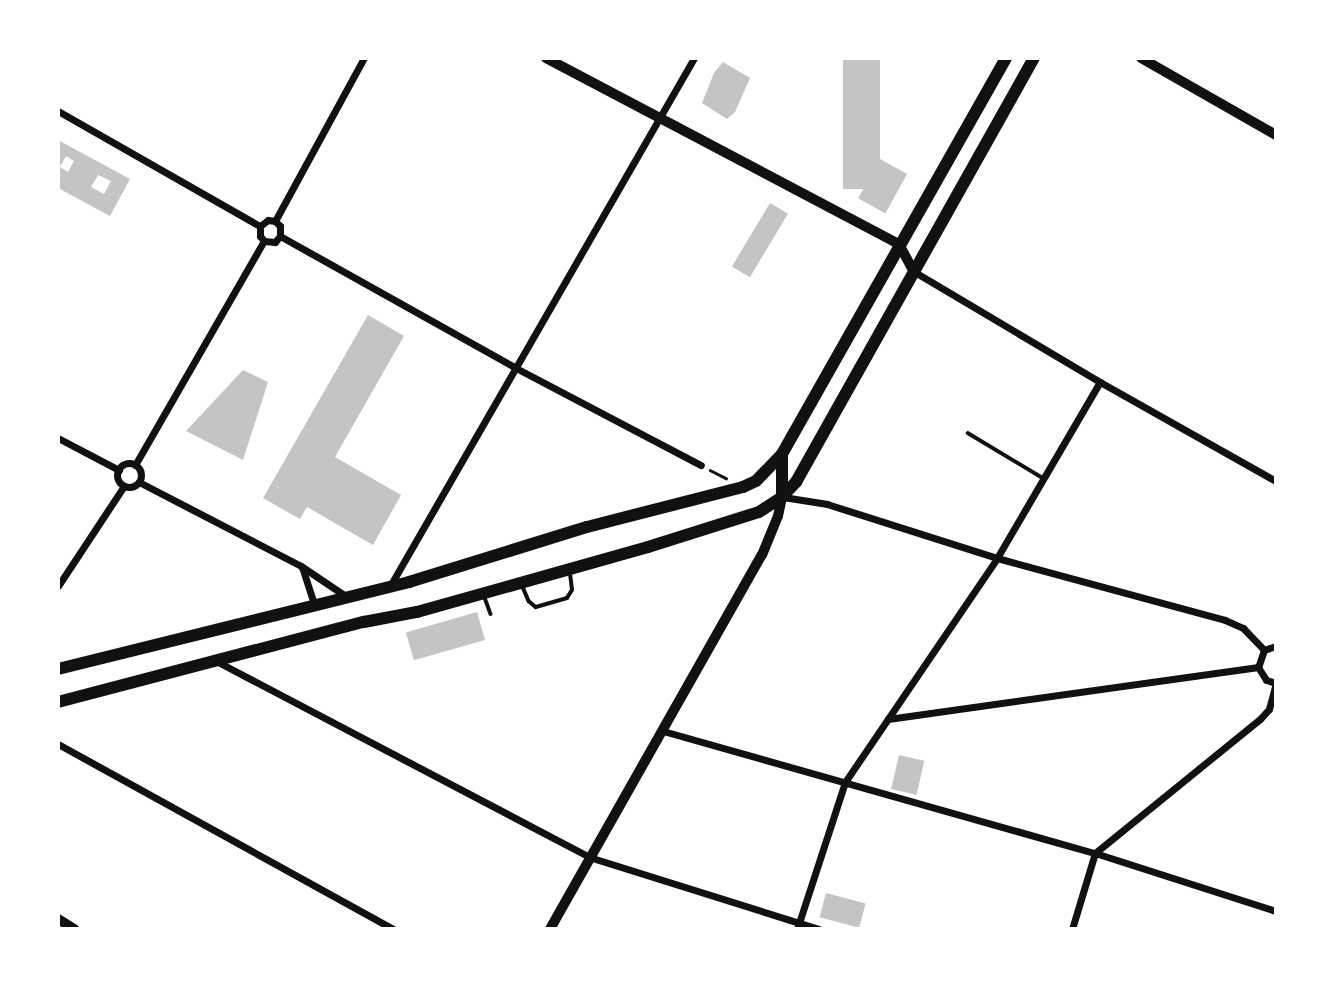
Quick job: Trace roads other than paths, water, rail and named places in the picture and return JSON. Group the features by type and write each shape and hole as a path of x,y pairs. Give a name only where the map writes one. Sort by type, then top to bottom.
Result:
{"main road":[{"path":"58,669 390,587 587,527 743,487 768,471 782,454 1006,58"},
{"path":"58,702 483,593 734,521 759,512 782,497 796,482 1034,58"},
{"path":"782,454 782,497"}],"street":[{"path":"275,221 364,58"},
{"path":"546,58 899,244 913,270 1100,382 1276,481"},
{"path":"390,587 514,367 694,58"},
{"path":"1141,58 1276,135"},
{"path":"58,111 260,226"},
{"path":"268,220 275,221 280,226 280,236 275,242 264,241 260,236 260,226 268,220"},
{"path":"280,236 514,367 701,465"},
{"path":"135,465 264,241"},
{"path":"798,926 845,782 997,558 1100,382"},
{"path":"58,438 119,470"},
{"path":"124,486 118,477 119,470 124,465 135,465"},
{"path":"124,486 134,486 139,482 141,474 135,465"},
{"path":"139,482 301,566 347,598"},
{"path":"58,586 124,486"},
{"path":"550,929 762,555 778,516 782,497 827,504 997,558 1224,620 1242,628 1264,650"},
{"path":"301,566 315,607"},
{"path":"1264,650 1276,646"},
{"path":"1072,929 1095,853 1269,709 1276,683 1262,676 1258,667 1264,650"},
{"path":"218,663 589,857 798,926 819,929"},
{"path":"887,719 1258,667"},
{"path":"663,731 1095,853 1276,911"},
{"path":"58,744 393,929"},
{"path":"58,919 74,929"}],"lane":[{"path":"968,433 1045,479"},
{"path":"521,582 529,601 536,607 557,601 570,595 569,568"},
{"path":"483,593 491,614"}]}
